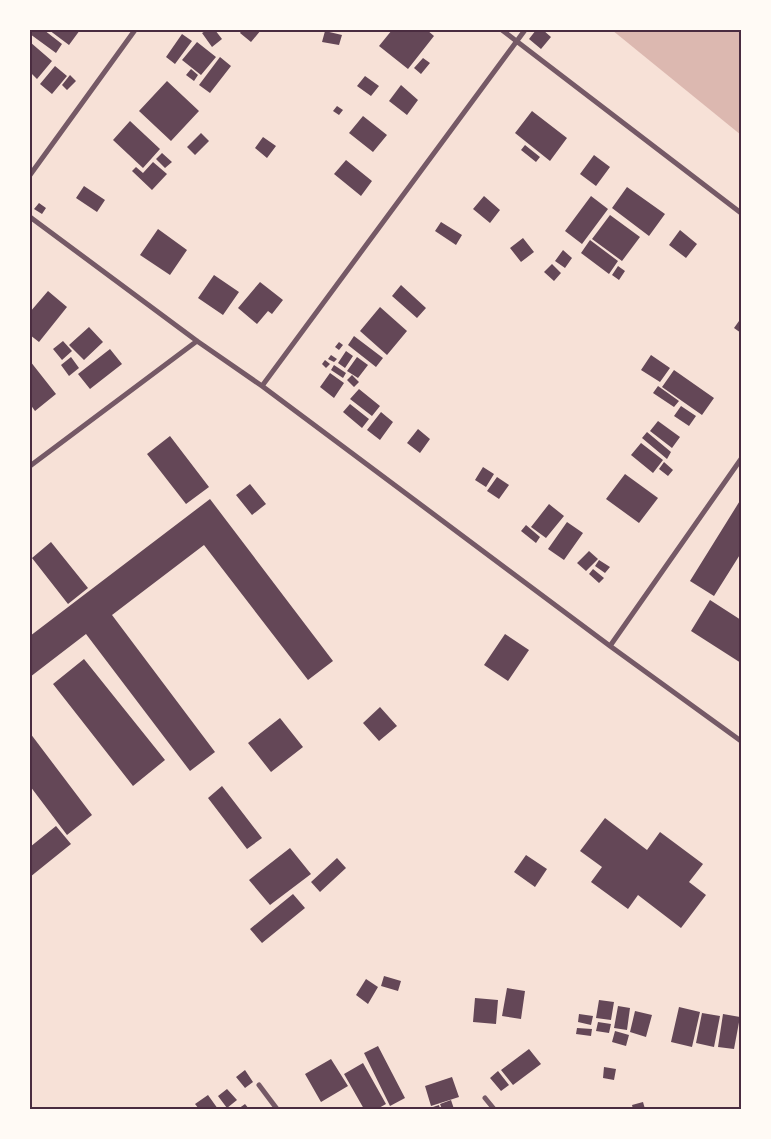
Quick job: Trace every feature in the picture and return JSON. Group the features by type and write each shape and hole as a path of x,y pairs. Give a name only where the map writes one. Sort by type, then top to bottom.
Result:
{"street":[{"path":"30,175 135,30"},
{"path":"502,30 741,213"},
{"path":"262,386 525,30"},
{"path":"30,217 197,341 262,386 741,742"},
{"path":"30,466 197,341"},
{"path":"610,646 741,459"},
{"path":"259,1085 276,1109"},
{"path":"485,1098 494,1109"}],"shaded area":[{"path":"612,30 741,30 741,135"}],"building":[{"path":"30,30 44,30 62,44 56,53 30,34"},
{"path":"49,30 80,30 69,45"},
{"path":"207,30 215,30 222,39 212,47 202,33"},
{"path":"242,30 261,30 251,42 240,33"},
{"path":"392,30 427,30 434,36 408,69 379,46"},
{"path":"536,30 543,30 551,37 541,49 529,39"},
{"path":"325,31 342,35 339,45 322,42"},
{"path":"182,34 192,41 175,64 166,57"},
{"path":"30,42 52,61 37,79 30,72"},
{"path":"197,42 216,57 201,75 182,60"},
{"path":"220,57 231,66 210,93 199,85"},
{"path":"423,58 430,63 421,74 414,68"},
{"path":"55,66 67,76 52,94 40,84"},
{"path":"191,69 198,75 194,81 186,75"},
{"path":"70,75 76,81 67,90 62,85"},
{"path":"365,76 379,86 371,96 357,86"},
{"path":"167,81 199,111 171,141 139,111"},
{"path":"401,85 418,100 407,115 389,101"},
{"path":"337,106 343,110 339,115 333,111"},
{"path":"532,111 567,138 550,161 515,133"},
{"path":"363,116 387,135 373,152 349,133"},
{"path":"130,121 160,149 143,168 113,140"},
{"path":"201,133 209,141 195,155 187,147"},
{"path":"263,137 276,146 267,158 255,148"},
{"path":"525,145 540,157 536,162 521,150"},
{"path":"162,153 172,162 165,168 156,159"},
{"path":"594,155 610,167 596,186 580,174"},
{"path":"346,160 372,181 361,196 334,174"},
{"path":"153,162 167,174 152,190 132,171 136,167 143,173"},
{"path":"84,186 105,200 97,212 76,198"},
{"path":"627,187 665,214 649,236 612,208"},
{"path":"484,196 500,210 490,223 473,209"},
{"path":"591,196 608,209 582,244 565,231"},
{"path":"39,203 46,208 42,214 34,209"},
{"path":"610,215 640,237 622,261 592,239"},
{"path":"441,222 462,235 456,245 435,231"},
{"path":"158,229 187,250 170,275 140,255"},
{"path":"680,230 697,244 686,258 669,245"},
{"path":"523,238 534,252 521,262 510,248"},
{"path":"590,240 618,261 609,274 581,253"},
{"path":"563,250 572,258 565,268 555,261"},
{"path":"552,264 561,273 554,281 544,272"},
{"path":"618,266 625,271 619,280 612,275"},
{"path":"214,275 239,292 223,315 198,298"},
{"path":"260,282 283,300 272,314 268,311 257,324 238,308"},
{"path":"401,285 426,308 417,318 392,296"},
{"path":"48,291 67,307 39,342 30,335 30,312"},
{"path":"380,307 407,331 387,355 360,331"},
{"path":"739,321 741,322 741,333 734,328"},
{"path":"89,327 103,342 84,360 69,345"},
{"path":"354,336 383,358 376,367 348,345"},
{"path":"63,341 72,351 62,360 53,349"},
{"path":"339,342 343,345 339,350 335,347"},
{"path":"110,349 122,364 90,389 78,374"},
{"path":"346,351 353,356 345,368 338,363"},
{"path":"331,355 337,359 334,362 328,359"},
{"path":"651,355 670,368 660,382 641,370"},
{"path":"71,357 79,368 69,376 61,365"},
{"path":"357,357 368,365 358,378 347,371"},
{"path":"325,360 330,364 326,368 322,364"},
{"path":"30,361 56,394 35,411 30,404"},
{"path":"334,365 346,373 343,378 331,370"},
{"path":"674,370 714,398 702,415 662,387"},
{"path":"330,373 344,383 334,398 320,387"},
{"path":"352,375 359,382 354,387 347,380"},
{"path":"658,386 679,401 674,407 653,393"},
{"path":"359,389 380,406 372,416 350,399"},
{"path":"350,404 369,419 362,428 343,412"},
{"path":"681,406 696,416 689,426 674,416"},
{"path":"381,412 393,422 380,440 367,430"},
{"path":"658,421 680,437 672,448 650,431"},
{"path":"418,429 430,439 420,453 407,443"},
{"path":"647,432 671,452 667,459 642,438"},
{"path":"170,436 209,487 186,504 147,454"},
{"path":"641,443 663,460 653,473 631,455"},
{"path":"664,462 673,470 668,476 659,469"},
{"path":"483,467 494,474 486,487 475,480"},
{"path":"625,474 658,498 639,523 606,499"},
{"path":"497,477 509,485 499,499 487,491"},
{"path":"250,484 266,504 252,515 236,495"},
{"path":"210,499 333,661 308,680 204,545 112,615 215,752 190,771 86,634 30,677 30,636"},
{"path":"741,499 741,553 714,596 690,581"},
{"path":"549,504 564,516 546,538 531,527"},
{"path":"567,522 583,533 564,560 548,549"},
{"path":"526,525 540,537 536,543 521,531"},
{"path":"51,542 88,588 68,604 32,558"},
{"path":"589,551 598,559 586,571 577,563"},
{"path":"599,560 610,567 605,573 595,566"},
{"path":"593,569 604,578 599,583 589,574"},
{"path":"710,600 741,620 741,663 691,631"},
{"path":"505,634 529,650 508,681 484,665"},
{"path":"84,659 165,760 133,786 53,684"},
{"path":"380,707 397,726 379,741 363,723"},
{"path":"280,718 303,747 271,772 248,743"},
{"path":"30,733 92,815 67,835 30,786"},
{"path":"222,786 262,838 247,849 208,798"},
{"path":"605,818 647,850 660,832 703,864 689,882 706,895 681,928 638,895 628,909 591,882 602,867 580,851"},
{"path":"56,826 71,844 30,877 30,847"},
{"path":"290,848 311,874 270,905 249,880"},
{"path":"526,855 547,869 535,887 514,872"},
{"path":"337,858 346,868 320,892 311,882"},
{"path":"293,894 305,908 262,943 250,929"},
{"path":"384,976 401,981 398,991 381,986"},
{"path":"366,979 378,987 368,1004 356,995"},
{"path":"507,988 525,991 521,1019 502,1016"},
{"path":"475,998 498,1000 496,1024 473,1022"},
{"path":"599,1000 614,1002 611,1020 596,1018"},
{"path":"618,1006 630,1008 627,1030 614,1028"},
{"path":"679,1007 700,1012 692,1047 671,1042"},
{"path":"635,1011 652,1015 646,1037 630,1032"},
{"path":"702,1013 720,1016 714,1047 696,1043"},
{"path":"579,1014 593,1016 591,1025 578,1022"},
{"path":"723,1014 740,1017 734,1049 718,1047"},
{"path":"598,1022 611,1024 609,1033 596,1031"},
{"path":"577,1028 592,1029 591,1036 576,1034"},
{"path":"615,1031 629,1035 626,1046 612,1042"},
{"path":"378,1046 405,1098 390,1106 364,1053"},
{"path":"529,1049 541,1064 513,1085 501,1070"},
{"path":"331,1059 348,1086 321,1102 305,1074"},
{"path":"363,1063 386,1104 377,1109 364,1109 344,1074"},
{"path":"604,1067 616,1069 614,1080 603,1078"},
{"path":"245,1070 253,1082 245,1088 236,1077"},
{"path":"498,1071 509,1085 501,1091 490,1078"},
{"path":"452,1077 459,1097 431,1106 425,1086"},
{"path":"227,1089 237,1100 227,1108 218,1096"},
{"path":"208,1095 218,1109 199,1109 195,1104"},
{"path":"451,1100 454,1109 442,1109 440,1104"},
{"path":"643,1102 645,1109 633,1109 632,1105"},
{"path":"245,1104 249,1109 238,1109"},
{"path":"439,1105 440,1109 427,1109"}]}
